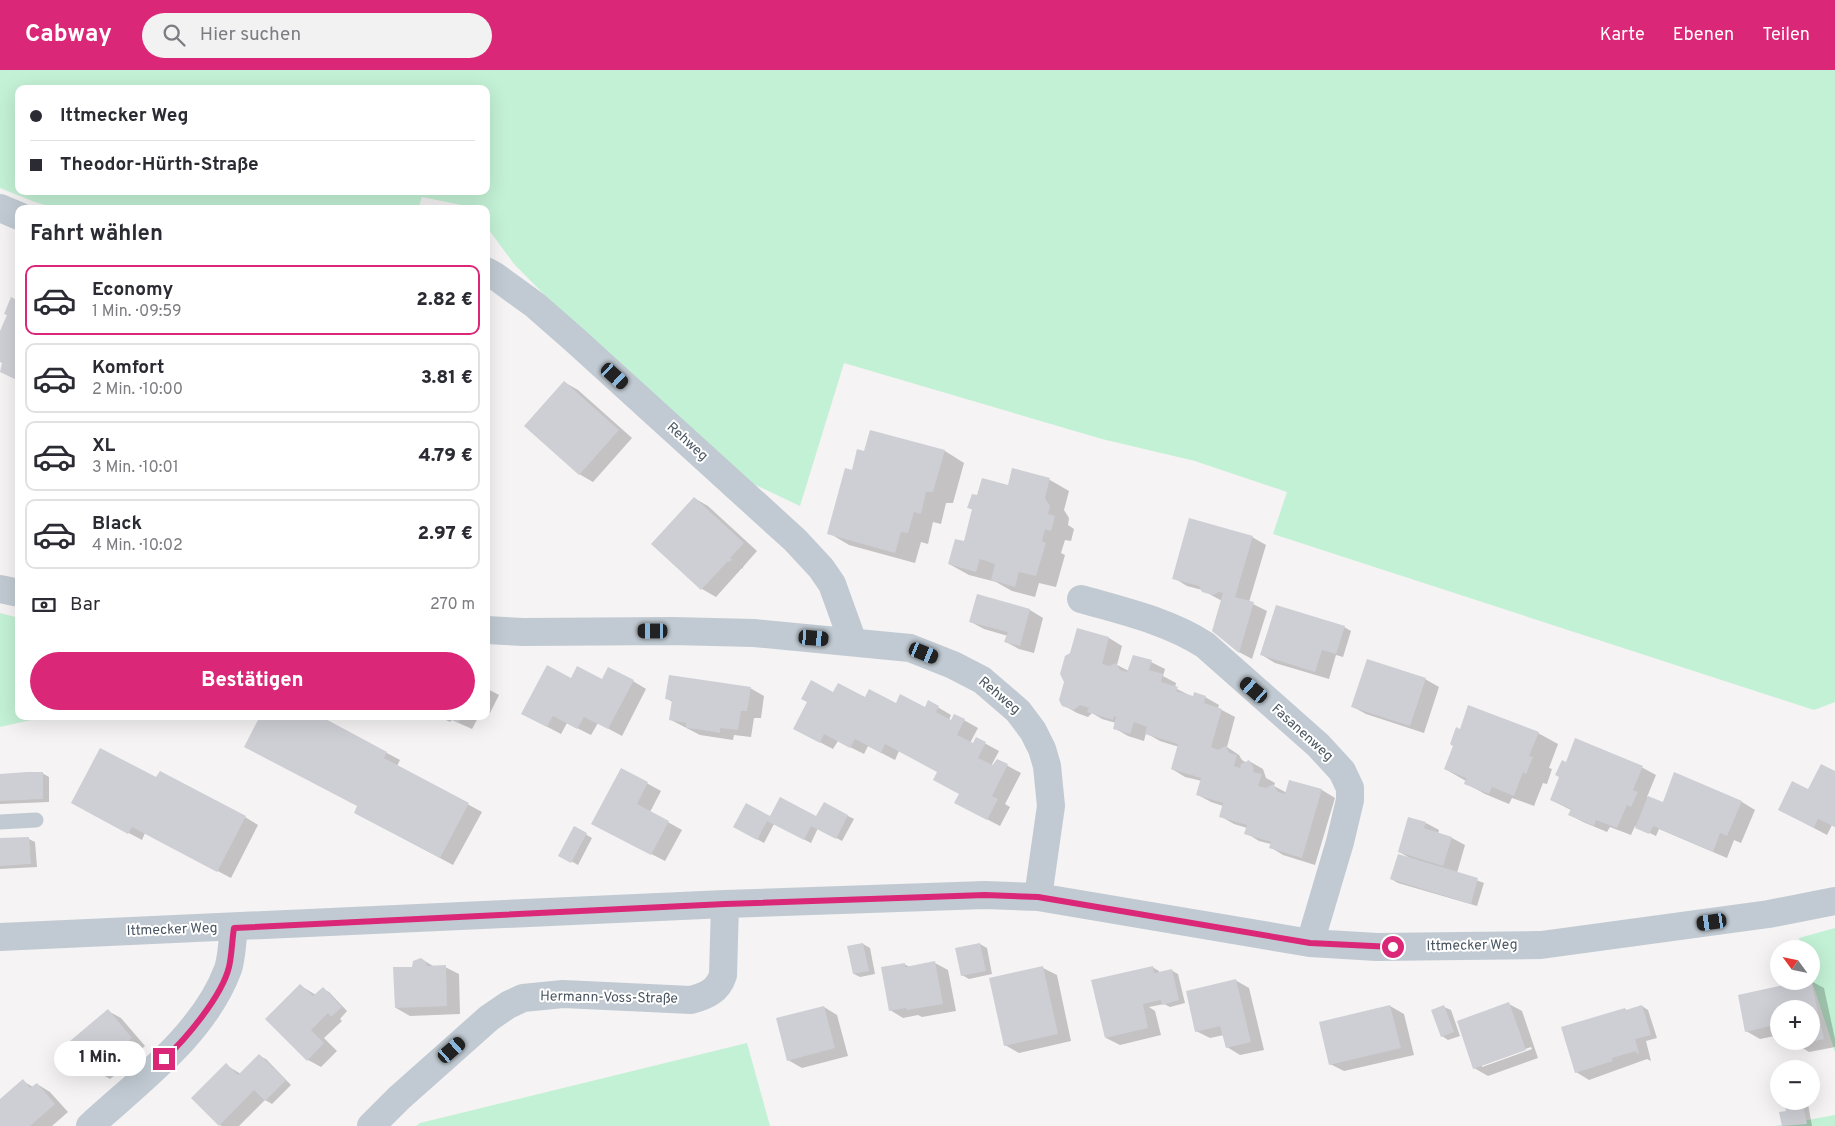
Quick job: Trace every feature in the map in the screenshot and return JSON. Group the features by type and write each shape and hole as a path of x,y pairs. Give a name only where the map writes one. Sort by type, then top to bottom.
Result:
{"street":[{"path":"0,208 15,214"},
{"name":"Rehweg","path":"490,273 535,305 795,540 821,568 832,584 853,642"},
{"path":"0,588 15,592"},
{"name":"Fasanenweg","path":"1081,599 1190,635 1205,645 1318,745 1342,771 1350,788 1350,800 1340,842 1310,943"},
{"name":"Rehweg","path":"490,630 523,632 672,631 754,634 910,648 953,665 982,680 1018,711 1033,731 1042,749 1048,766 1051,806 1038,897"},
{"name":"Ittmecker Weg","path":"0,937 234,928 725,904 985,895 1038,897 1310,943 1386,947 1541,945 1769,914 1835,901"},
{"name":"Hermann-Voss-Straße","path":"371,1126 489,1018 508,1005 523,998 563,994 691,1000 705,996 720,983 723,975 725,904"},
{"path":"90,1126 178,1046 212,1002 229,968 234,928"}],"lane":[{"path":"0,822 36,820"}],"green space":[{"path":"0,70 1835,70 1835,702 1814,710 1273,534 1287,492 1195,461 1102,439 844,363 800,506 713,465 514,264 490,231 490,205 461,205 422,197 419,205 45,205 18,195 490,195 490,85 15,85 15,194 0,188"},
{"path":"0,613 15,617 15,720 31,720 0,727"},
{"path":"1835,928 1835,1052 1820,1006 1820,1000 1818,1000 1815,990 1820,990 1820,940 1800,940 1799,938"},
{"path":"747,1043 770,1126 416,1126 420,1123"},
{"path":"1835,1115 1835,1126 1775,1126"}],"building":[{"path":"11,297 15,299 15,379 0,372 2,363 0,362 0,331 7,315 4,314"},
{"path":"564,381 619,430 579,475 524,426"},
{"path":"870,430 945,450 933,492 926,492 921,514 914,512 908,533 901,532 895,553 827,534 845,468 852,470 857,449 864,451"},
{"path":"1012,468 1050,478 1045,498 1050,506 1048,514 1055,516 1051,531 1045,529 1042,541 1046,543 1036,576 1019,572 1015,587 991,580 995,564 980,559 976,572 948,564 955,539 964,541 972,509 967,508 972,494 977,495 982,478 1008,485"},
{"path":"694,497 744,543 730,558 732,560 728,561 701,590 651,544"},
{"path":"1189,518 1253,536 1235,597 1254,602 1239,653 1212,631 1223,593 1219,592 1213,595 1202,592 1199,586 1172,579"},
{"path":"977,594 1030,609 1020,646 1004,642 1008,632 969,622"},
{"path":"1276,605 1345,626 1336,654 1322,650 1315,672 1260,655"},
{"path":"1077,628 1109,637 1102,664 1109,666 1116,663 1120,670 1127,672 1133,655 1152,660 1149,670 1163,674 1161,682 1178,687 1176,691 1193,696 1194,692 1206,696 1204,703 1222,709 1211,747 1218,750 1226,746 1229,753 1237,755 1234,766 1240,768 1241,764 1249,760 1254,768 1253,772 1262,774 1258,786 1266,788 1273,784 1278,792 1285,794 1289,780 1322,789 1302,858 1269,848 1271,842 1244,834 1247,825 1219,817 1223,803 1196,795 1201,778 1171,769 1178,744 1145,734 1147,727 1134,722 1130,734 1113,729 1116,717 1114,716 1113,720 1087,712 1089,708 1080,705 1074,710 1062,706 1059,700 1064,682 1060,674 1065,656 1070,653"},
{"path":"1367,659 1426,678 1410,726 1351,707"},
{"path":"547,665 571,678 577,666 602,679 608,667 634,680 608,729 584,717 577,729 553,716 547,727 521,714"},
{"path":"669,675 751,687 747,711 741,711 738,730 720,728 720,733 686,728 686,723 669,720 672,700 665,699"},
{"path":"811,680 833,692 838,683 865,697 869,689 896,703 900,694 925,707 928,700 939,706 936,712 951,720 954,714 965,719 957,735 973,743 976,737 986,742 978,758 993,765 997,759 1008,764 992,796 998,799 987,820 954,803 959,794 933,780 937,772 885,744 881,753 855,739 850,748 824,734 820,743 793,729 807,702 801,699"},
{"path":"1468,705 1539,732 1529,756 1533,757 1526,774 1523,772 1514,796 1492,787 1489,794 1464,784 1466,778 1444,769 1453,746 1450,744 1456,727 1460,729"},
{"path":"258,720 327,720 387,752 384,758 469,803 440,858 354,813 357,806 244,747"},
{"path":"1575,738 1643,766 1633,790 1638,792 1631,807 1627,805 1617,828 1596,820 1594,826 1568,815 1571,809 1550,800 1559,777 1555,775 1562,760 1566,762"},
{"path":"100,748 156,777 160,771 246,816 217,872 132,827 128,834 71,803"},
{"path":"1821,764 1835,771 1835,827 1818,819 1814,828 1778,810 1792,781 1808,789"},
{"path":"621,768 648,782 637,804 669,821 651,855 591,824"},
{"path":"43,772 43,799 0,801 0,774"},
{"path":"1674,772 1742,801 1727,836 1720,833 1713,852 1653,826 1649,834 1635,828 1648,796 1663,802"},
{"path":"780,797 816,816 824,802 848,815 836,839 811,826 804,840 767,821 757,840 733,827 746,803 770,816"},
{"path":"1408,817 1426,822 1424,828 1452,837 1443,866 1398,852"},
{"path":"574,826 587,833 571,863 558,856"},
{"path":"29,837 31,864 0,866 0,838"},
{"path":"1398,854 1478,878 1471,904 1390,879"},
{"path":"863,943 869,971 853,974 847,946"},
{"path":"980,943 986,971 961,976 955,948"},
{"path":"421,958 427,966 446,965 447,1006 395,1008 393,967 412,967 413,961"},
{"path":"935,961 943,1004 889,1011 881,967 905,963 905,967"},
{"path":"1043,966 1058,1034 1004,1046 989,978"},
{"path":"1153,966 1154,973 1172,969 1179,1000 1162,1005 1161,1000 1143,1004 1148,1028 1105,1038 1091,980"},
{"path":"1236,979 1251,1042 1226,1048 1220,1026 1195,1032 1186,991"},
{"path":"300,984 313,996 323,987 342,1007 331,1017 328,1013 311,1030 324,1043 307,1061 265,1019"},
{"path":"1770,988 1770,990 1813,990 1815,1000 1770,1000 1770,1026 1745,1032 1738,995"},
{"path":"1509,1002 1526,1050 1473,1069 1457,1021"},
{"path":"1390,1005 1401,1048 1329,1065 1319,1022"},
{"path":"1444,1005 1454,1032 1441,1037 1431,1010"},
{"path":"1642,1005 1651,1035 1635,1039 1639,1053 1637,1054 1636,1051 1612,1058 1613,1061 1575,1073 1561,1027 1625,1008 1626,1010"},
{"path":"824,1006 835,1048 787,1061 776,1018"},
{"path":"108,1009 132,1038 110,1056 112,1059 96,1072 70,1041"},
{"path":"1820,1021 1824,1039 1820,1040"},
{"path":"259,1054 286,1080 265,1101 254,1090 219,1126 191,1098 226,1063 238,1075"},
{"path":"23,1079 30,1088 37,1083 55,1104 30,1126 0,1126 0,1099"},
{"path":"1804,1110 1807,1124 1782,1126 1779,1112"}],"route":[{"path":"164,1059 178,1046 212,1002 229,968 234,928 725,904 985,895 1038,897 1310,943 1393,947"}]}
